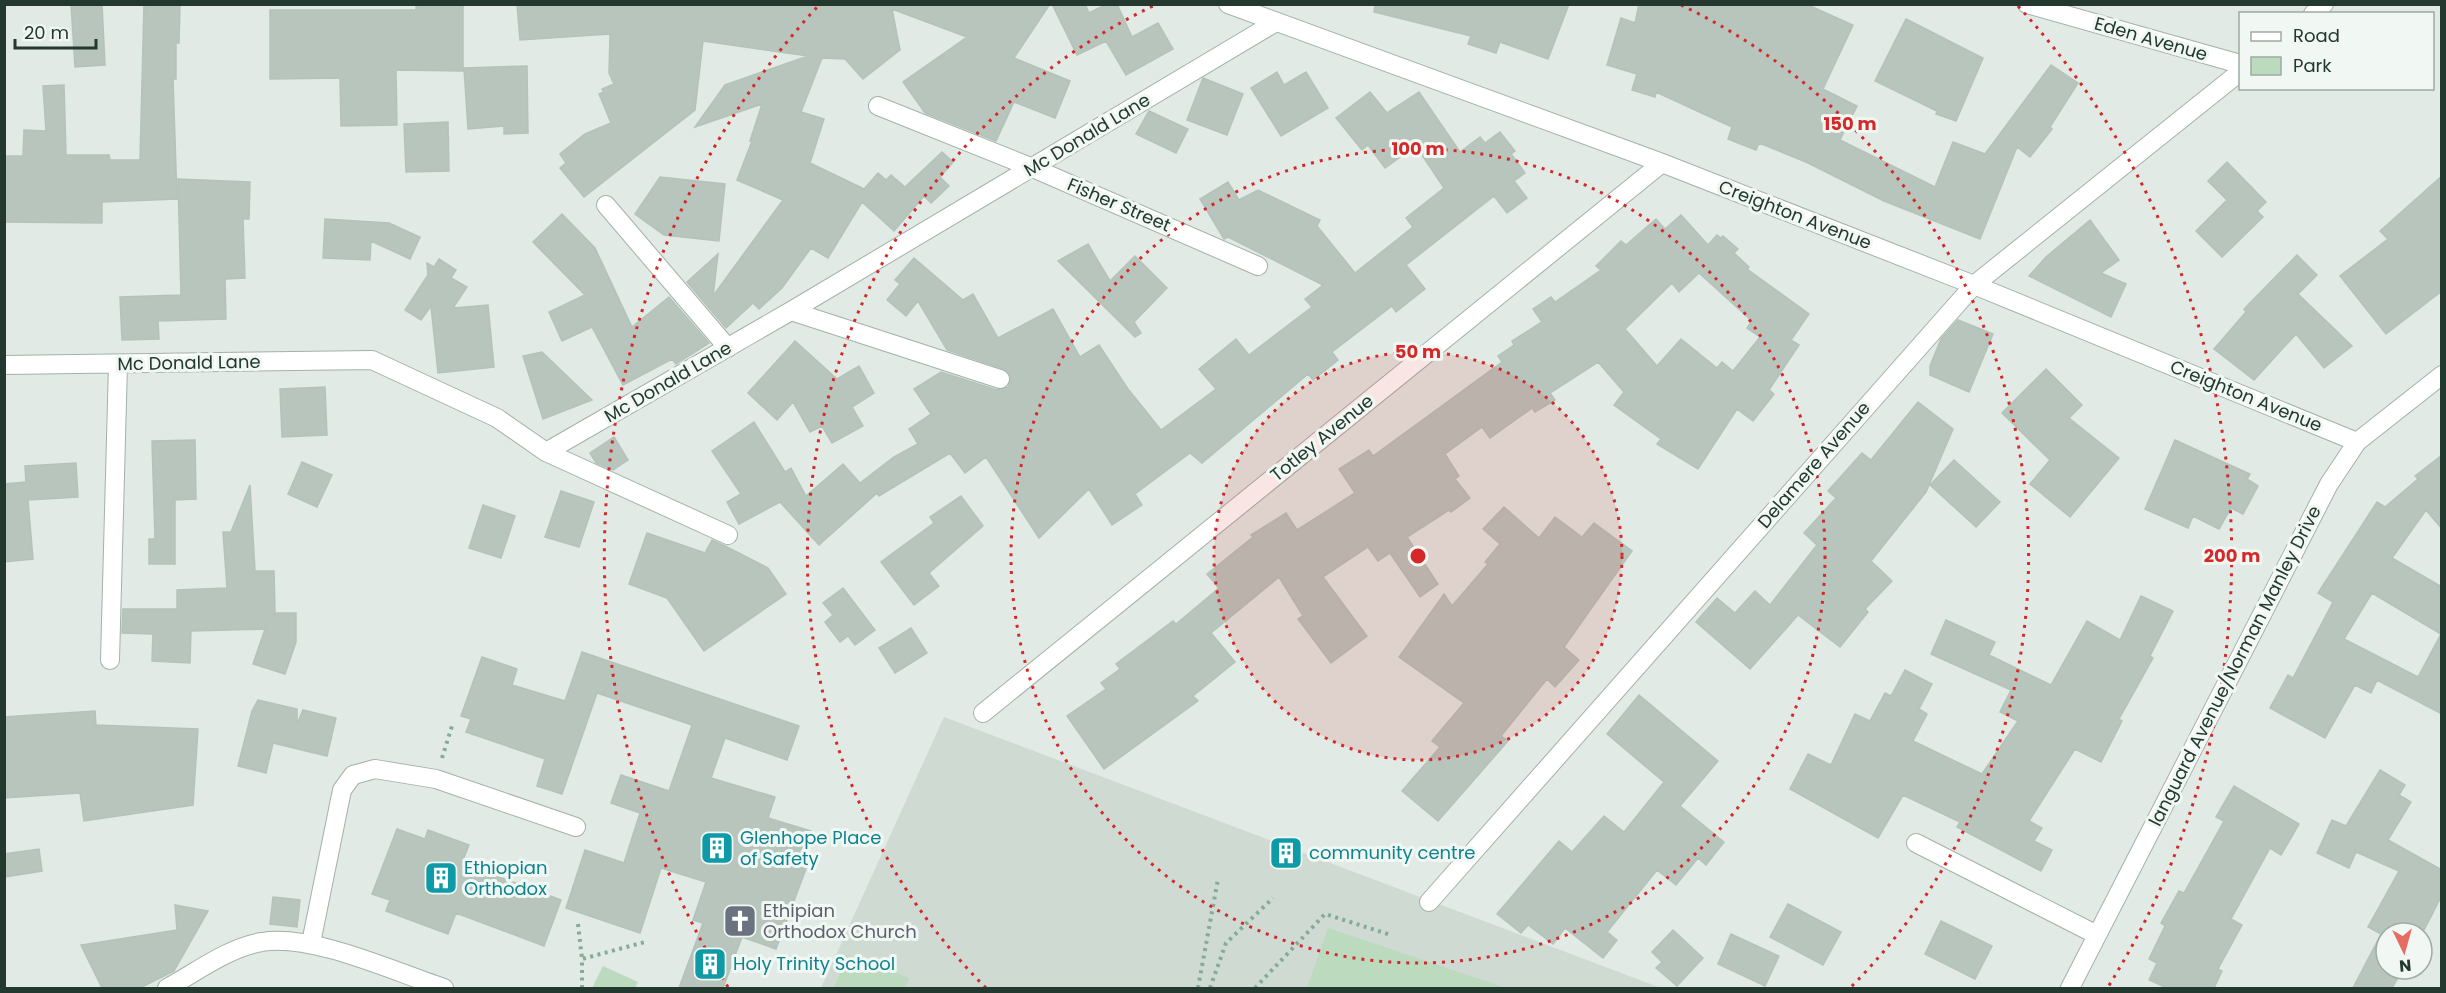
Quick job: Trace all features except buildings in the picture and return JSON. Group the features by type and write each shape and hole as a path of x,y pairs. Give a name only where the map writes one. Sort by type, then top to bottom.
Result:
{"street":[{"name":"Creighton Avenue","path":"1228,4 1662,164 1974,285 2357,442"},
{"name":"Eden Avenue","path":"2027,4 2239,63"},
{"name":"Mc Donald Lane","path":"4,365 372,360 497,418 546,452 791,311 1275,22"},
{"name":"Delamere Avenue","path":"1429,902 1974,285 2239,74"},
{"name":"Fisher Street","path":"878,106 1033,168 1258,266"},
{"name":"Totley Avenue","path":"983,713 1662,164"},
{"path":"606,205 728,348"},
{"path":"791,311 1000,379"},
{"path":"110,660 118,364"},
{"name":"languard Avenue/Norman Manley Drive","path":"2070,988 2329,484 2357,442 2442,375"},
{"path":"546,452 728,535"},
{"path":"311,943 342,790 353,774 375,769 436,779 576,826"},
{"path":"1916,843 2097,935"},
{"path":"166,988 236,951 260,942 286,940 311,943 444,988"}],"path":[{"path":"436,779 452,726"},
{"path":"1198,988 1218,879"},
{"path":"1210,988 1226,943 1273,898"},
{"path":"1255,988 1325,914 1391,935"},
{"path":"578,924 582,959 582,988"},
{"path":"582,959 645,942"}],"shaded area":[{"name":"community centre","path":"944,717 1661,988 821,988"}],"green space":[{"path":"1328,928 1506,988 1307,988"},
{"path":"847,955 909,978 905,988 834,988"},
{"path":"603,966 638,982 635,988 592,988"}],"place":[{"name":"Glenhope Place of Safety","path":"717,848"},
{"name":"community centre","path":"1286,853"},
{"name":"Ethiopian Orthodox","path":"441,878"},
{"name":"Ethipian Orthodox Church","path":"740,921"},
{"name":"Holy Trinity School","path":"710,964"}]}
